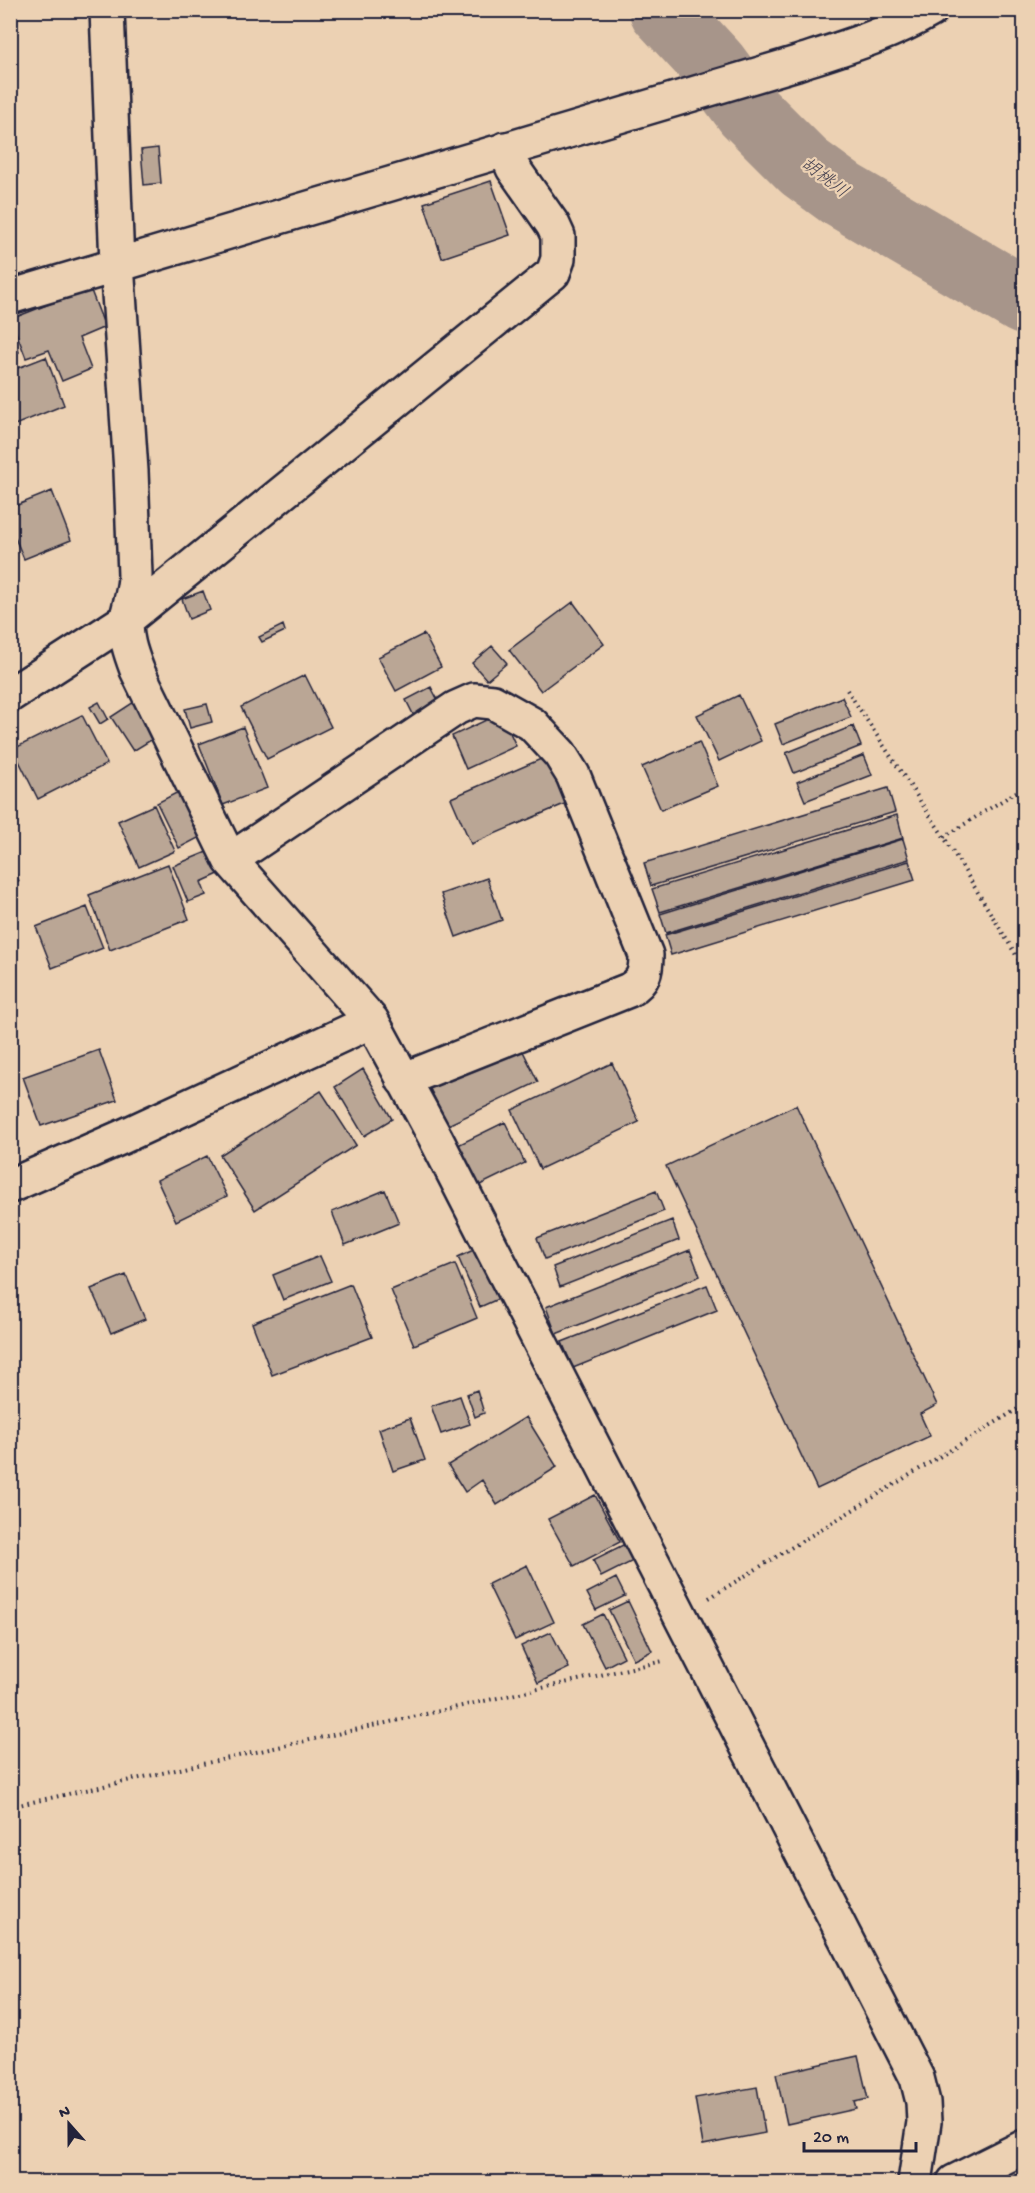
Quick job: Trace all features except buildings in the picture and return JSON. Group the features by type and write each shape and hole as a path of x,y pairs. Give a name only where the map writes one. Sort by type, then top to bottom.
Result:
{"street":[{"path":"107,10 117,264 131,471 135,575 135,589 126,620 129,649 137,670 230,860 372,1021 435,1137 917,2078 923,2102 924,2122 915,2182"},
{"path":"10,297 797,63 881,36 931,10"},
{"path":"10,695 126,620 553,273 558,259 558,236 553,225 513,168 505,149"},
{"path":"230,860 456,708 474,700 493,702 532,724 560,754 573,775 646,955 645,977 629,990 403,1080"},
{"path":"10,1186 122,1137 372,1021"},
{"path":"954,2182 1024,2147"}],"path":[{"path":"847,690 944,837 1024,968"},
{"path":"944,837 1024,787"},
{"path":"680,1615 1024,1405"},
{"path":"10,1807 699,1653"}],"waterway":[{"name":"胡桃川","path":"663,10 714,65 748,111 804,167 841,194 1024,301"}]}
